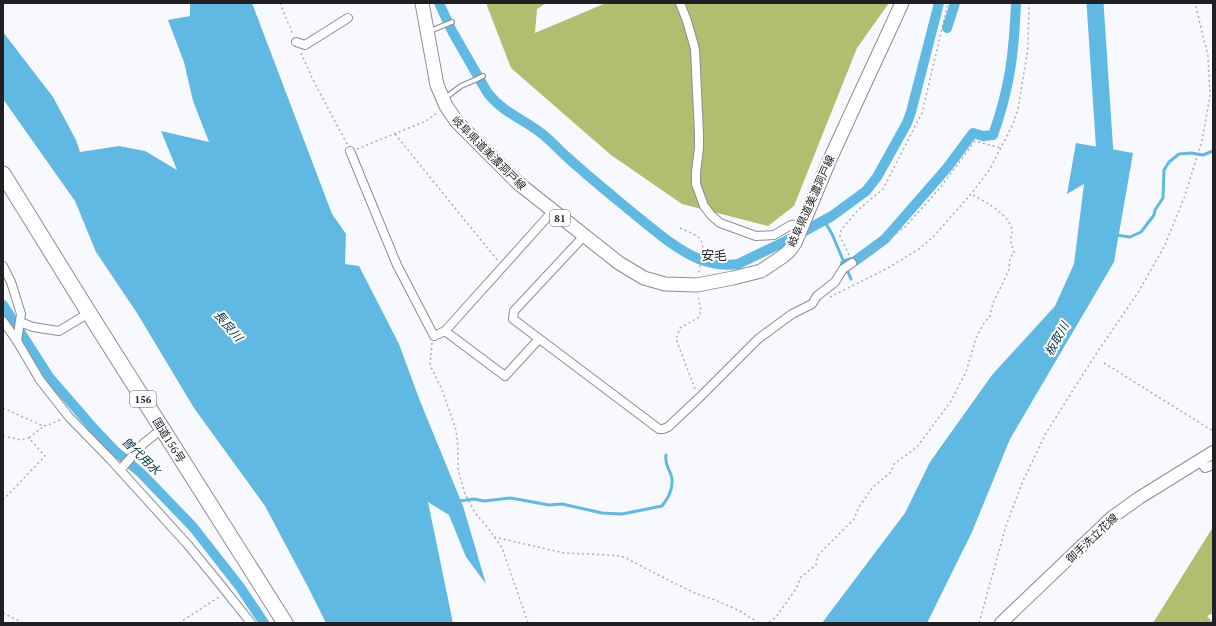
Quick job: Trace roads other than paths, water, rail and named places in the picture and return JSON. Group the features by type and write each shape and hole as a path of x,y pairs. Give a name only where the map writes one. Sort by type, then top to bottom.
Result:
{"highway":[{"name":"国道156号","path":"3,174 285,623"}],"main road":[{"name":"岐阜県道美濃洞戸線","path":"422,3 437,85 444,103 457,122 513,179 552,212 619,263 644,278 665,284 698,284 761,271 790,251 830,159 902,3"},
{"name":"御手洗立花線","path":"1008,621 1111,518 1139,498 1213,452"}],"street":[{"path":"680,3 695,49 699,134 696,184 704,206 720,223 756,236 774,235 792,225 802,226"},
{"path":"296,42 305,45 348,18"},
{"path":"350,152 397,265 434,336 445,331 552,212"},
{"path":"584,236 514,311 513,319 659,428 663,429 668,427 699,398 758,339 792,314 812,304 817,296 834,282 843,269 852,263"},
{"path":"3,266 18,302 21,314 17,338"},
{"path":"20,324 59,331 89,313"},
{"path":"3,321 17,338 40,380 69,417 122,468 188,544 251,623"},
{"path":"445,331 505,376 538,339"},
{"path":"122,468 144,444 162,429"},
{"path":"1200,461 1205,468 1213,465"}],"lane":[{"path":"427,32 452,22"},
{"path":"444,103 461,86 482,76"}],"water":[{"name":"長良川","path":"190,3 252,3 332,214 346,234 345,264 359,266 399,344 420,401 463,506 486,584 466,557 449,515 428,502 453,623 326,623 265,506 194,408 137,313 96,252 75,201 3,99 3,32 53,97 76,140 80,152 119,146 145,151 177,170 161,131 209,142 193,101 184,62 168,20 190,16"},
{"path":"1076,143 1133,153 1114,262 1010,439 972,532 927,623 822,623 905,513 930,462 992,375 1055,306 1074,264 1084,184 1067,194"}],"waterway":[{"path":"439,3 452,31 487,92 494,100 508,112 532,126 550,140 564,155 675,246 704,261 728,265 738,264 790,239 832,216 866,191 877,177 907,123 939,3"},
{"path":"947,28 955,3"},
{"path":"845,264 855,261 885,239 947,168 973,133 983,136 993,135 999,118 1010,70 1016,3"},
{"name":"板取川","path":"1095,3 1106,170"},
{"path":"1116,235 1130,237 1141,232 1154,215 1155,210 1163,198 1164,170 1169,162 1179,154 1191,153 1203,155 1213,151"},
{"path":"824,220 832,234 851,279"},
{"name":"曽代用水","path":"3,305 49,377 114,450 141,473 193,527 240,587 264,623"},
{"path":"459,501 474,499 484,501 511,498 549,505 562,504 602,513 622,514 662,506 670,494 672,487 671,476 666,462 666,455"}],"district":[{"name":"安毛","path":"714,255"}]}
